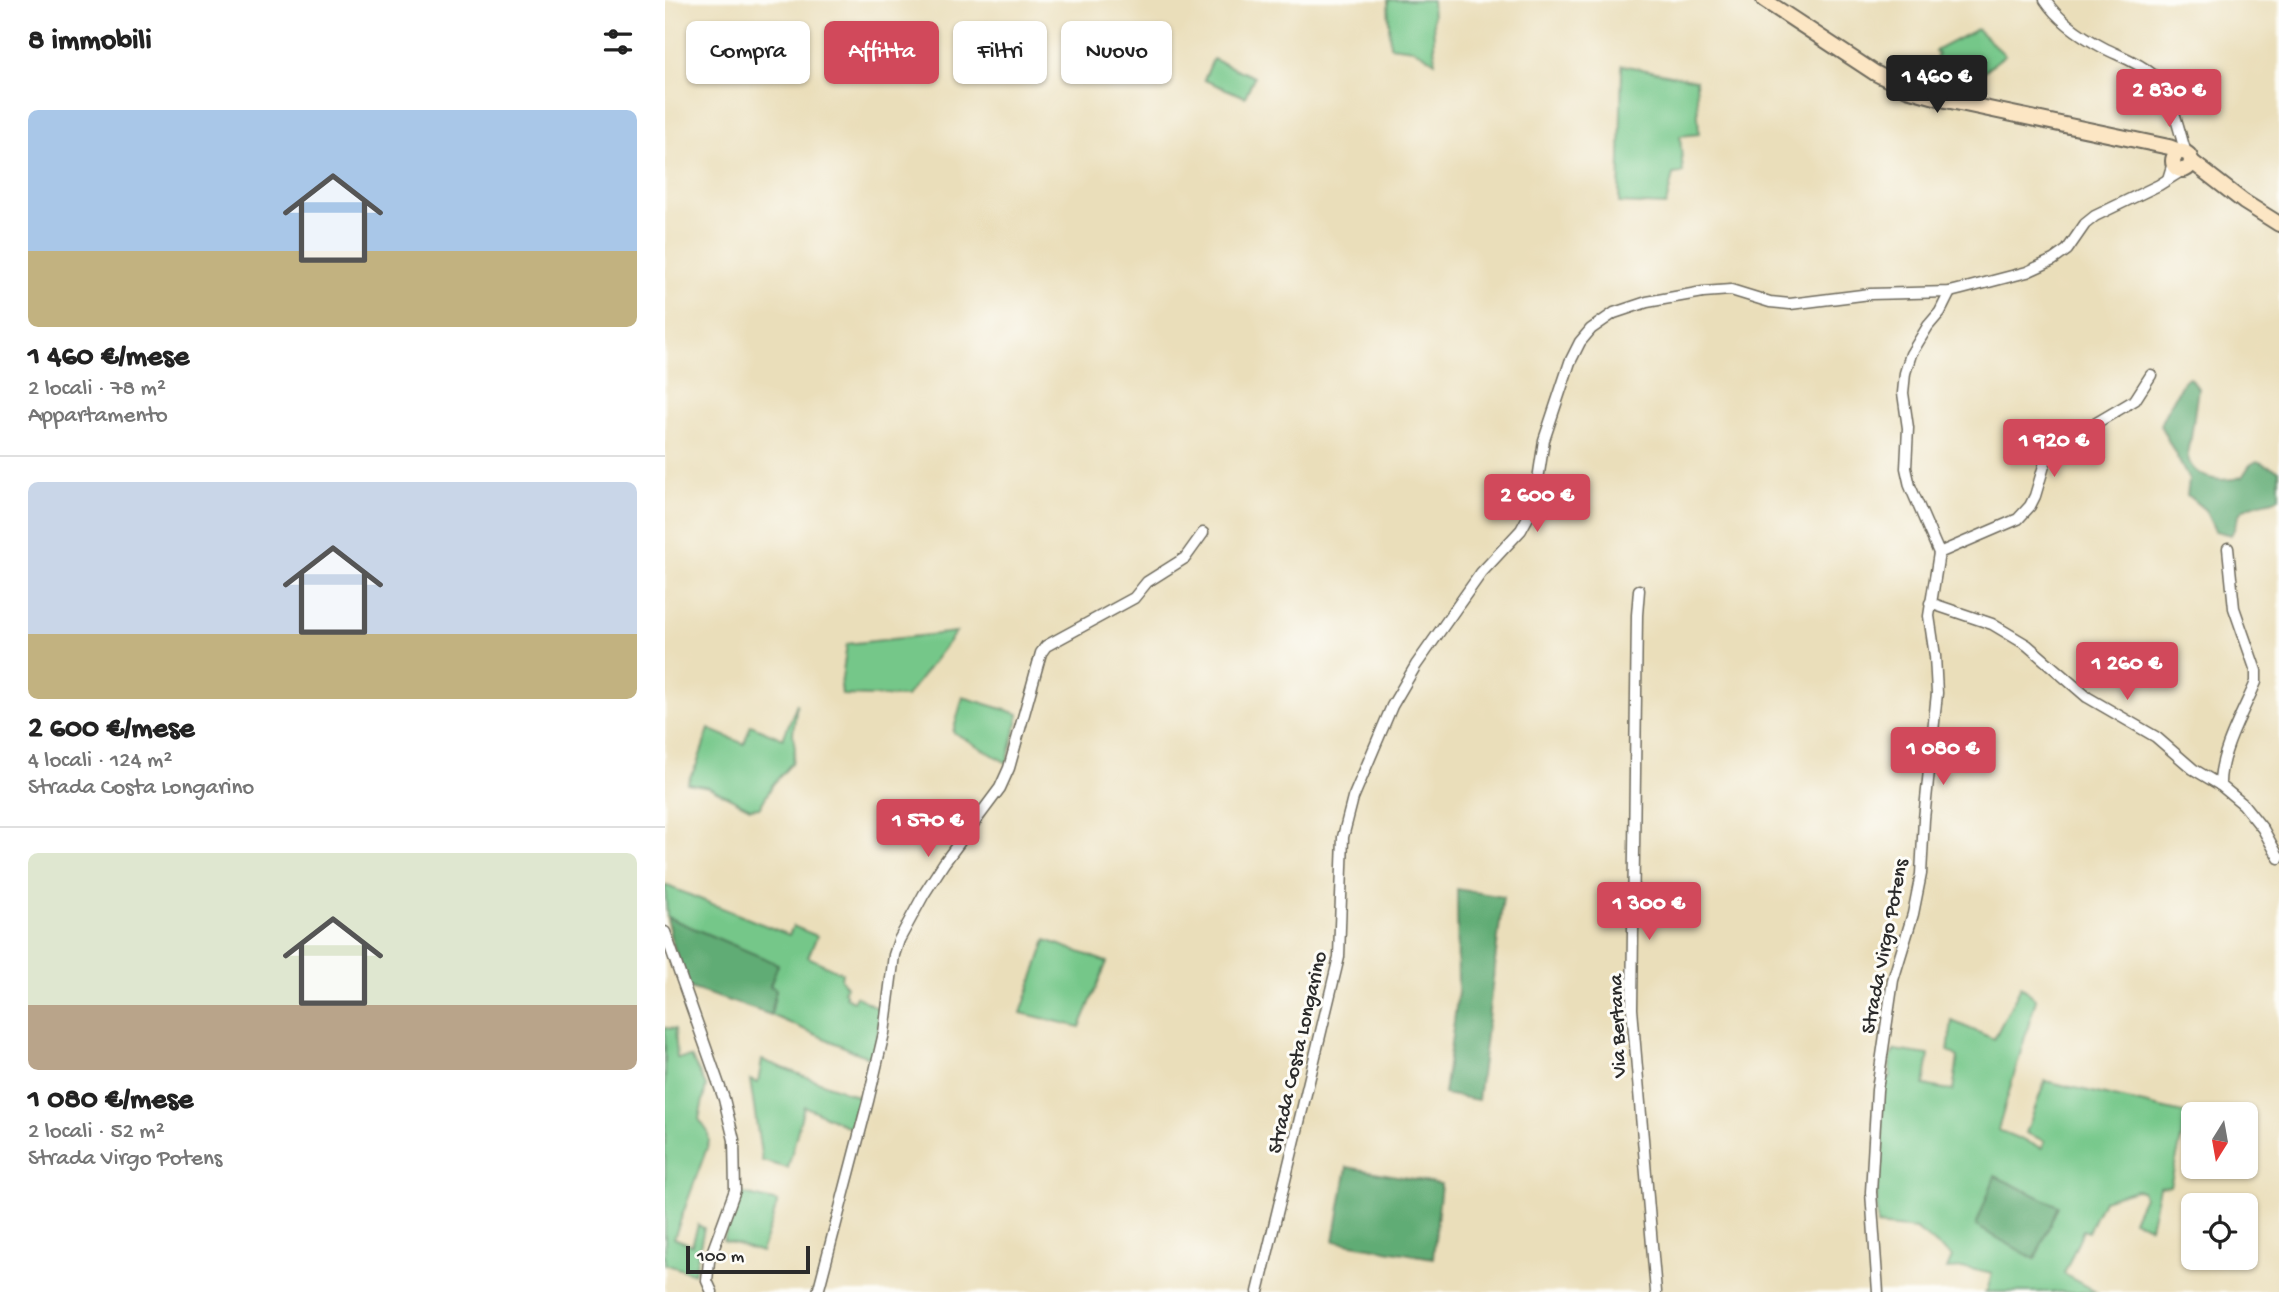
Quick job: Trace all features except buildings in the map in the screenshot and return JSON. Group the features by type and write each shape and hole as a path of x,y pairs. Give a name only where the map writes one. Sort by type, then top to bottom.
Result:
{"street":[{"path":"1764,0 1875,73 1907,89 1946,100 2146,142 2209,176 2279,224"},
{"path":"2045,0 2075,29 2102,47 2137,63 2153,75 2171,105 2182,161"},
{"name":"Strada Costa Longarino","path":"1258,1292 1339,957 1343,837 1353,798 1392,706 1416,665 1481,573 1531,516 1544,440 1570,362 1580,342 1591,329 1614,313 1647,302 1703,292 1731,290 1770,302 1790,304 1870,293 1950,292 2027,272 2067,250 2085,224 2095,216 2168,180 2182,161"},
{"path":"1950,292 1940,312 1911,354 1903,393 1908,428 1908,477 1939,553 2018,519 2035,496 2046,459 2063,442 2135,400 2151,375"},
{"path":"818,1292 881,1047 894,955 924,894 1000,788 1009,768 1041,653 1046,646 1134,598 1152,578 1185,558 1203,533"},
{"path":"2220,785 2219,775 2227,752 2256,682 2256,671 2234,608 2228,548"},
{"name":"Strada Virgo Potens","path":"1878,1292 1871,1192 1873,1142 1881,1051 1893,979 1913,914 1921,874 1937,693 1929,616 1939,553"},
{"name":"Via Bertana","path":"1639,590 1632,1009 1656,1292"},
{"path":"1930,603 1992,624 2027,645 2087,697 2132,721 2171,749 2193,769 2220,785 2243,804 2263,829 2279,859"},
{"path":"665,932 724,1099 734,1140 736,1190 709,1261 707,1281 712,1292"}],"green space":[{"path":"1388,0 1432,0 1435,62 1414,49 1390,46"},
{"path":"1977,29 2005,55 1958,92 1945,88 1947,77 1931,72 1938,54 1935,51"},
{"path":"1213,59 1254,77 1245,97 1204,80"},
{"path":"1622,65 1696,80 1699,134 1680,136 1683,173 1673,174 1666,205 1619,203"},
{"path":"2189,377 2198,388 2188,450 2193,469 2210,478 2221,480 2242,477 2250,465 2257,461 2279,470 2279,498 2243,510 2231,535 2215,531 2205,510 2187,495 2189,480 2160,425 2183,381"},
{"path":"956,632 906,697 842,695 847,644"},
{"path":"963,697 1019,714 1007,763 953,732"},
{"path":"797,703 792,763 773,784 760,807 750,808 709,787 687,783 709,729 744,744 751,725 783,739"},
{"path":"665,885 789,935 793,926 817,936 808,957 842,973 846,997 853,1001 856,996 881,1010 874,1060 771,1015 776,990 770,987 777,964 667,917"},
{"path":"1457,889 1503,897 1478,1100 1444,1094 1458,992"},
{"path":"667,917 778,964 770,986 776,989 771,1015 687,987"},
{"path":"1046,940 1107,962 1080,1027 1021,1013"},
{"path":"2021,986 2036,999 1998,1130 2042,1148 2045,1141 2026,1133 2045,1081 2181,1113 2181,1139 2170,1186 2159,1187 2150,1227 2133,1220 2144,1197 2142,1191 2136,1190 2103,1200 2088,1232 2083,1230 2064,1274 2096,1292 1984,1292 1987,1291 1992,1274 1967,1268 1947,1269 1952,1257 1916,1229 1877,1225 1883,1083 1891,1076 1890,1063 1893,1053 1895,1050 1929,1055 1924,1085 1953,1091 1958,1057 1948,1051 1952,1021 1994,1039"},
{"path":"665,1028 675,1029 677,1058 691,1057 706,1086 699,1119 708,1132 709,1142 674,1238 692,1245 698,1225 704,1228 694,1274 665,1264"},
{"path":"762,1060 862,1098 853,1129 804,1106 788,1168 762,1161 750,1080 758,1083"},
{"path":"1347,1167 1441,1184 1433,1258 1334,1241"},
{"path":"1995,1176 2058,1206 2035,1259 1976,1226"},
{"path":"740,1193 778,1202 761,1252 723,1240"}]}
